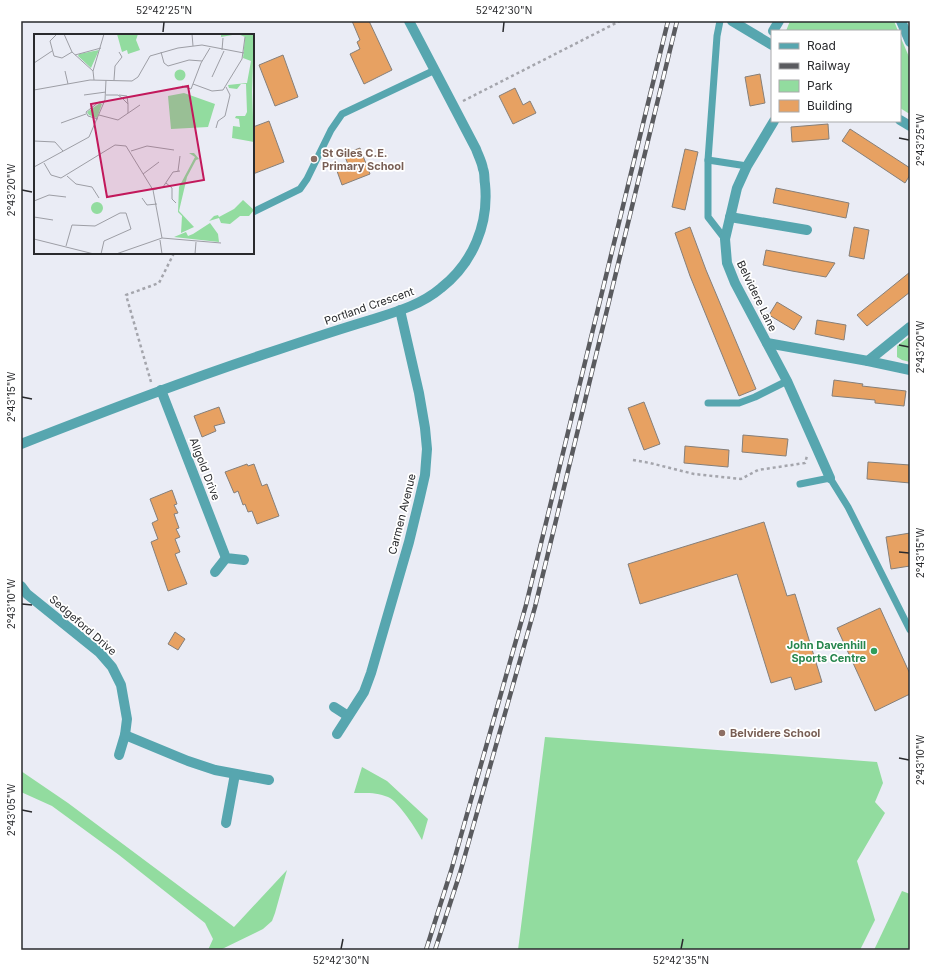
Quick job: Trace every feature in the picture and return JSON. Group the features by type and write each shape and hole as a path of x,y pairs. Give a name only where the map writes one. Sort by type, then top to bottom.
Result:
{"street":[{"name":"Portland Crescent","path":"21,444 158,391 423,301 441,289 457,273 471,254 479,235 485,211 486,190 484,169 476,149 409,21"},
{"path":"732,21 769,43"},
{"path":"773,30 779,21"},
{"path":"901,21 910,42"},
{"path":"901,121 910,126"},
{"name":"Belvidere Lane","path":"773,122 747,166 737,188 725,239 727,262 735,283 786,381 830,478"},
{"path":"730,217 807,230"},
{"name":"Carmen Avenue","path":"338,734 364,692 371,673 409,542 425,475 427,449 425,428 419,393 400,310"},
{"path":"868,361 910,327"},
{"path":"767,343 910,370"},
{"name":"Allgold Drive","path":"158,391 226,558"},
{"path":"215,572 226,558 244,560"},
{"name":"Sedgeford Drive","path":"23,593 99,652 112,667 121,685 127,719 125,735 118,754"},
{"path":"334,707 348,716"},
{"path":"125,735 188,761 215,770 269,780"},
{"path":"226,823 235,774"}],"lane":[{"path":"720,21 717,36 708,160 708,217 725,239"},
{"path":"254,212 300,189 307,179 331,130 342,114 435,70"},
{"path":"708,160 747,166"},
{"path":"708,403 739,403 755,397 786,381"},
{"path":"800,484 830,478 848,507 910,630"}],"path":[{"path":"454,106 620,21"},
{"path":"158,391 126,295 160,283 174,254"},
{"path":"633,460 694,474 741,479 758,470 805,463 807,455 818,449"}],"green space":[{"path":"790,21 894,21 898,30 786,30"},
{"path":"901,38 910,59 910,113 901,109"},
{"path":"910,336 910,362 897,357 897,346"},
{"path":"545,737 877,762 883,783 875,802 885,813 857,861 875,920 860,950 518,950"},
{"path":"362,767 387,781 428,819 422,840 407,816 397,804 388,797 380,794 354,793"},
{"path":"21,771 68,803 234,927 287,870 272,921 263,929 220,950 208,950 213,939 205,923 119,855 52,806 21,792"},
{"path":"902,891 910,894 910,950 874,950"}],"building":[{"path":"352,21 369,21 392,70 364,84 350,54 360,49 357,42 360,40"},
{"path":"283,55 298,97 275,106 259,65"},
{"path":"760,74 765,103 750,106 745,77"},
{"path":"515,88 523,105 530,101 536,113 513,124 499,96"},
{"path":"269,121 284,162 254,174 254,127"},
{"path":"828,124 829,139 792,142 791,127"},
{"path":"850,129 910,168 910,175 905,183 842,141"},
{"path":"360,148 370,174 342,185 337,171 349,167 344,154"},
{"path":"685,149 698,152 685,210 672,207"},
{"path":"776,188 849,203 846,218 773,203"},
{"path":"690,227 706,270 756,389 739,396 690,276 675,233"},
{"path":"854,227 869,230 864,259 849,256"},
{"path":"766,250 835,263 826,277 792,271 763,265"},
{"path":"910,272 910,292 867,326 857,315"},
{"path":"777,302 802,317 794,330 769,315"},
{"path":"817,320 846,325 844,340 815,334"},
{"path":"834,380 863,384 862,386 906,391 904,406 875,403 875,400 832,396"},
{"path":"644,402 660,444 644,450 628,408"},
{"path":"219,407 225,423 214,426 216,431 202,437 194,416"},
{"path":"743,435 788,439 786,456 742,452"},
{"path":"685,446 729,450 728,467 684,463"},
{"path":"868,462 910,465 910,483 867,479"},
{"path":"247,464 248,466 254,464 262,486 267,484 279,516 257,524 252,511 248,512 245,504 243,505 238,491 234,493 225,472"},
{"path":"172,490 177,504 174,505 178,513 174,514 179,528 176,529 180,537 175,539 180,552 175,554 187,584 168,591 151,542 158,539 152,523 158,520 150,499"},
{"path":"764,522 787,596 795,594 822,682 795,690 791,677 771,683 737,574 640,604 628,564"},
{"path":"910,533 910,566 891,569 886,537"},
{"name":"John Davenhill Sports Centre","path":"880,608 910,674 910,694 875,711 837,628"},
{"path":"175,632 185,639 178,650 168,644"}],"railway":[{"path":"426,950 451,871 526,605 668,21"},
{"path":"435,950 460,873 535,607 677,21"}],"place":[{"name":"St Giles C.E. Primary School","path":"314,159"},
{"name":"John Davenhill Sports Centre","path":"874,651"},
{"name":"Belvidere School","path":"722,733"}]}
